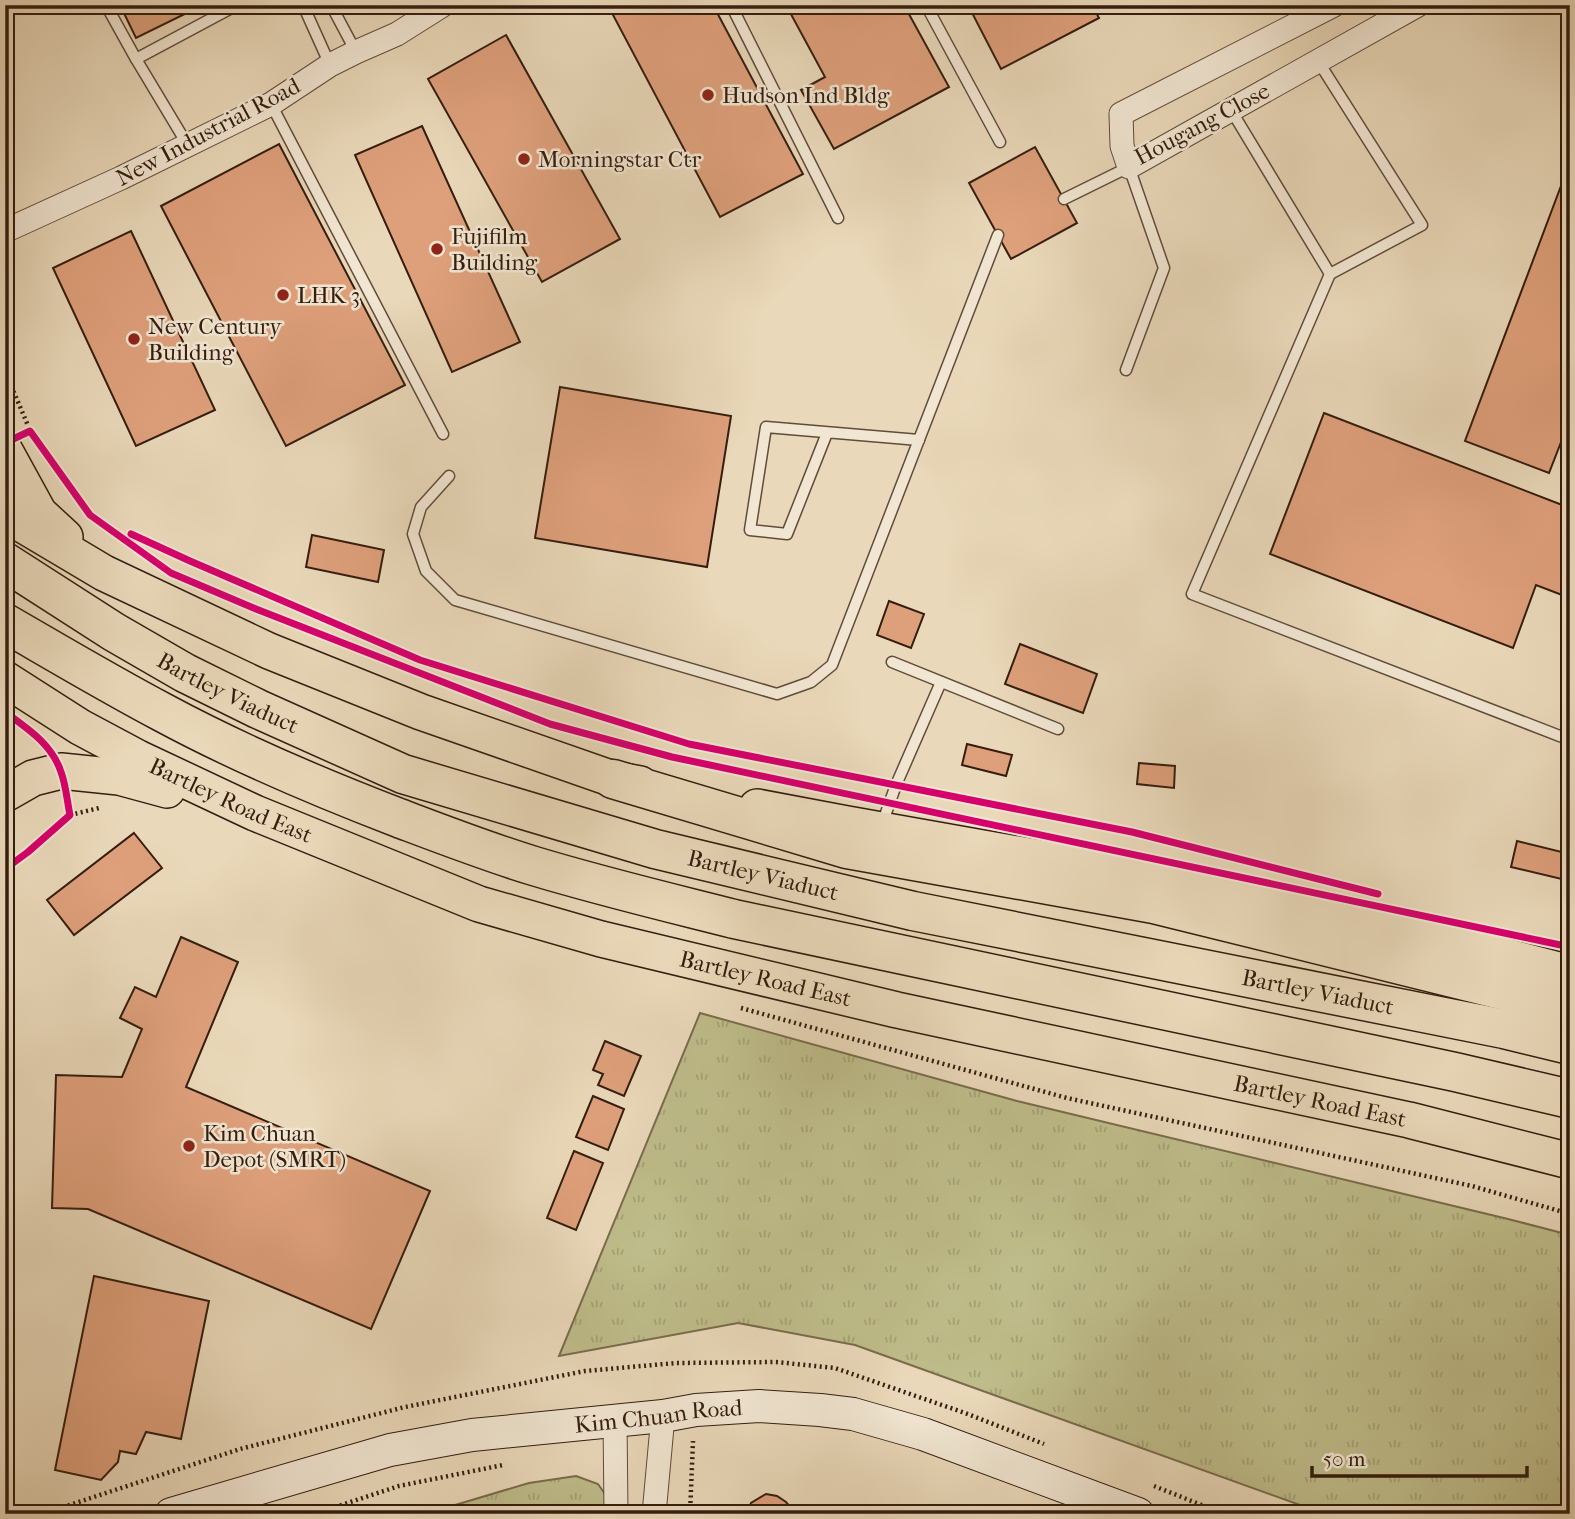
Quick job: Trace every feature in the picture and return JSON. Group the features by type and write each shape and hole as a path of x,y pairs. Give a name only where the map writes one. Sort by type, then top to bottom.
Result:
{"highway":[{"name":"Bartley Viaduct","path":"5,562 114,632 185,673 403,774 655,849 913,911 1504,1029 1570,1045"},
{"name":"Bartley Viaduct","path":"5,622 76,665 246,754 338,795 533,866 734,919 1455,1072 1570,1099"},
{"path":"612,779 847,849 1154,904 1570,1007"}],"main road":[{"path":"18,440 39,513 104,573"},
{"path":"5,514 104,573 269,651 421,712 612,779 1085,866 1447,941 1570,973"},
{"name":"Bartley Road East","path":"5,679 80,727 138,758 255,813 479,904 601,939 897,1010 1409,1120 1570,1161"},
{"path":"5,794 33,778 61,771 120,777 255,813"},
{"name":"Kim Chuan Road","path":"172,1514 390,1450 471,1435 615,1420 662,1427 696,1410 759,1406 853,1415 923,1434 1138,1514"}],"street":[{"name":"New Industrial Road","path":"5,231 121,178 271,104 330,65 397,34 443,5"},
{"name":"Hougang Close","path":"1334,5 1121,114 1122,146 1129,167 1418,5"},
{"path":"615,1420 616,1514"},
{"path":"654,1514 662,1427"}],"lane":[{"path":"106,5 187,144"},
{"path":"136,59 237,5"},
{"path":"303,5 330,65"},
{"path":"331,5 356,52"},
{"path":"731,5 838,218"},
{"path":"926,5 1000,142"},
{"path":"1318,61 1422,225 1330,274 1192,594 1570,740"},
{"path":"271,104 443,434"},
{"path":"1231,110 1330,274"},
{"path":"1064,199 1129,167 1164,268 1126,370"},
{"path":"449,476 421,507 413,534 426,571 455,600 777,694 811,682 832,665 998,235"},
{"path":"827,433 787,534 750,530 766,427 919,440"},
{"path":"892,662 1058,729"},
{"path":"880,830 896,785 941,682"}],"path":[{"path":"5,371 18,440"},
{"path":"82,505 90,515 151,558"},
{"path":"320,634 473,694"},
{"path":"586,734 672,757 753,774"},
{"path":"59,824 69,815 61,771"},
{"path":"8,1100 9,1126"},
{"path":"662,1427 693,1436 690,1514"},
{"path":"314,1514 399,1486 507,1464"}],"green space":[{"path":"700,1013 1017,1101 1570,1235 1570,1514 1325,1514 855,1345 738,1323 559,1356"},
{"path":"576,1476 598,1484 619,1514 425,1514 529,1483"}],"building":[{"path":"120,5 203,5 136,38"},
{"name":"Hudson Ind Bldg","path":"631,5 713,5 803,174 720,217 613,15"},
{"path":"786,5 904,5 949,87 834,149 801,90 825,77"},
{"path":"968,5 1092,5 1099,18 1001,69"},
{"name":"Morningstar Ctr","path":"506,35 620,239 542,282 428,79"},
{"name":"Fujifilm Building","path":"422,126 520,342 452,372 355,155"},
{"name":"LHK 3","path":"279,144 405,385 286,446 161,206"},
{"path":"1035,147 1077,223 1011,259 969,183"},
{"path":"1570,162 1570,419 1549,473 1465,441"},
{"name":"New Century Building","path":"131,231 215,410 136,446 53,268"},
{"path":"560,387 731,416 707,567 535,538"},
{"path":"1324,413 1570,508 1566,526 1570,528 1570,598 1536,585 1513,648 1270,554"},
{"path":"312,535 384,550 378,582 306,567"},
{"path":"889,601 924,614 911,648 877,635"},
{"path":"1020,644 1097,674 1083,713 1005,684"},
{"path":"967,744 1012,755 1006,776 962,765"},
{"path":"1139,763 1175,766 1174,788 1137,784"},
{"path":"134,833 162,868 74,935 47,900"},
{"path":"1517,841 1570,854 1570,881 1511,867"},
{"name":"Kim Chuan Depot (SMRT)","path":"181,937 238,962 186,1087 430,1191 371,1329 88,1209 52,1208 56,1075 122,1077 142,1029 120,1018 135,987 156,997"},
{"path":"605,1041 641,1056 624,1096 598,1085 603,1074 593,1070"},
{"path":"593,1096 624,1109 608,1150 576,1137"},
{"path":"574,1151 603,1163 576,1230 547,1218"},
{"path":"94,1276 209,1301 181,1439 146,1432 136,1454 120,1451 118,1462 101,1480 55,1470"},
{"path":"766,1494 777,1496 786,1502 796,1514 747,1514 751,1503"}],"cycle path":[{"path":"5,443 30,431 90,515 171,573 550,724 672,757 1570,947"},
{"path":"131,534 420,660 689,744 1132,832 1378,894"},
{"path":"5,712 22,724 52,753 63,777 70,815 5,869"},
{"path":"5,1047 9,1187 8,1271 5,1288"}],"place":[{"name":"Hudson Ind Bldg","path":"708,95"},
{"name":"Morningstar Ctr","path":"524,159"},
{"name":"Fujifilm Building","path":"437,249"},
{"name":"LHK 3","path":"283,295"},
{"name":"New Century Building","path":"134,339"},
{"name":"Kim Chuan Depot (SMRT)","path":"189,1146"}]}
